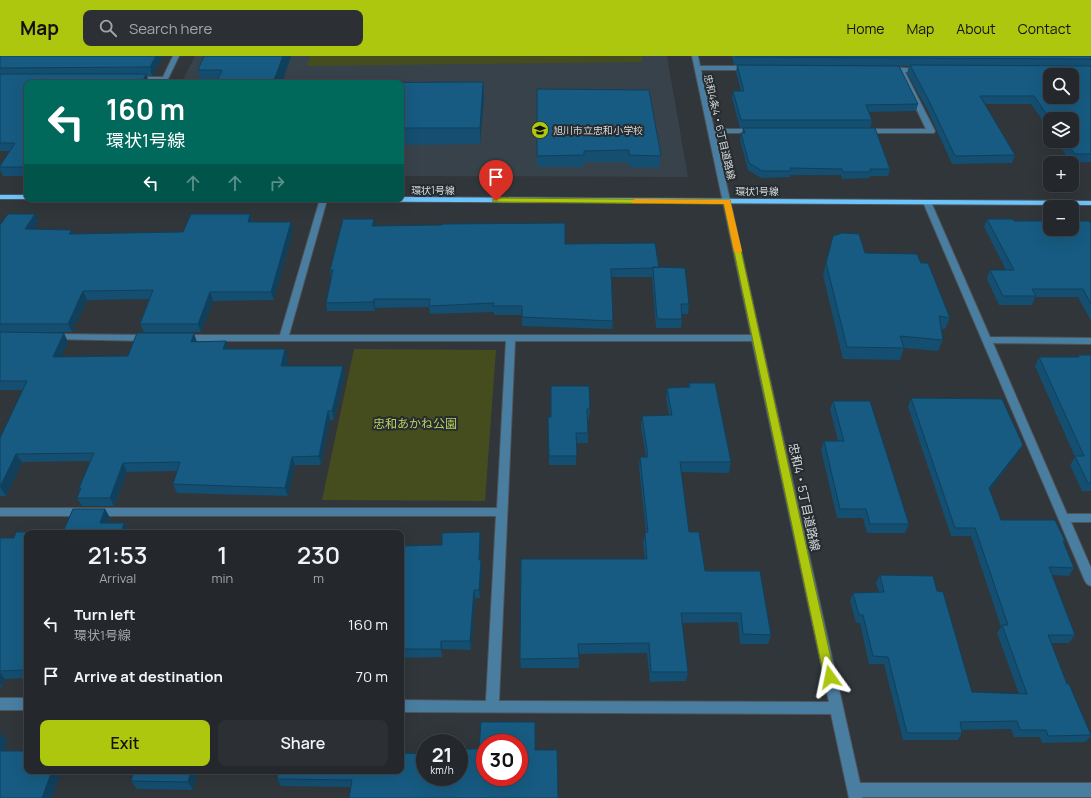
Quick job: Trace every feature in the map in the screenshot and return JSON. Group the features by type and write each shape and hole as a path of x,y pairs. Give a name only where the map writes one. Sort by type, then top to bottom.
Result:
{"main road":[{"path":"0,197 24,197"},
{"name":"環状1号線","path":"404,200 1091,202"}],"street":[{"path":"164,80 176,56"},
{"name":"忠和4条4・6丁目道路線","path":"695,56 727,202"},
{"path":"697,68 760,68"},
{"path":"878,69 925,70"},
{"path":"852,131 931,131 901,70"},
{"path":"126,79 145,80"},
{"path":"711,131 766,131"},
{"path":"284,338 322,202"},
{"name":"忠和4・5丁目道路線","path":"727,202 855,794"},
{"path":"927,202 1091,581"},
{"path":"47,337 158,338"},
{"path":"174,338 756,338"},
{"path":"492,706 511,338"},
{"path":"987,340 1091,341"},
{"path":"0,512 501,512"},
{"path":"1064,518 1091,518"},
{"path":"0,704 24,704"},
{"path":"404,706 836,708"},
{"path":"855,794 1091,790"}],"shaded area":[{"name":"旭川市立忠和小学校","path":"195,56 667,56 688,177 404,176 404,80 183,80"}],"green space":[{"path":"310,56 642,56 642,62 307,66"},
{"name":"忠和あかね公園","path":"354,349 496,350 485,501 322,500"}],"building":[{"path":"0,56 156,56 150,67 0,68"},
{"path":"204,56 283,56 274,80 217,80 222,70 198,70"},
{"path":"735,56 1091,56 1091,59 736,57"},
{"path":"737,65 899,66 918,104 866,105 872,120 741,120 733,91 744,91"},
{"path":"910,65 1091,66 1091,154 1075,154 1070,148 1079,148 1079,112 1045,112 1034,96 980,96 1015,155 955,156"},
{"path":"0,74 146,74 143,80 24,80 24,167 0,167 15,143 0,143"},
{"path":"404,82 483,82 480,128 404,128"},
{"path":"537,89 649,90 661,156 629,155 629,150 584,151 584,155 537,156"},
{"path":"743,128 875,128 890,169 870,169 871,172 843,172 842,169 790,168 791,171 762,171 749,163 741,133 745,133"},
{"path":"8,214 35,214 25,229 72,230 69,234 183,232 191,214 250,214 248,222 291,222 271,292 210,292 198,324 140,324 153,290 83,291 68,324 0,324 0,225"},
{"path":"343,219 374,219 372,226 565,223 565,244 655,243 659,268 611,269 613,321 522,317 522,306 493,306 494,303 429,306 430,299 374,299 373,302 326,303 333,270 330,270"},
{"path":"987,219 1043,221 1043,236 1079,236 1079,221 1089,221 1091,224 1091,304 1083,289 1032,289 1036,296 1003,296 990,270 1014,270"},
{"path":"842,233 859,234 865,253 917,254 921,263 928,263 950,318 939,316 943,340 900,336 904,348 847,347 826,263 833,236"},
{"path":"653,267 685,268 689,304 681,304 682,319 657,319"},
{"path":"0,332 64,333 53,357 128,356 137,333 194,333 191,342 226,341 223,349 285,349 281,366 343,366 332,411 328,411 319,456 292,457 285,488 173,484 180,462 123,463 110,498 77,498 81,488 79,488 94,453 16,454 0,487 0,438 27,381 0,381"},
{"path":"1078,355 1091,355 1091,483 1088,483 1075,456 1084,456 1039,357 1079,357"},
{"path":"689,383 715,383 731,462 680,462 689,532 699,532 705,571 760,571 771,635 743,634 741,613 681,613 688,672 651,672 649,643 578,644 579,658 520,659 521,559 647,559 645,533 648,532 640,457 648,457 642,416 672,415 667,388 690,387"},
{"path":"551,386 589,386 590,409 587,409 588,433 576,433 577,456 549,456 548,417 551,417"},
{"path":"911,398 1002,399 1023,445 989,488 1001,520 1055,520 1065,541 1063,541 1074,568 1049,567 1075,635 1048,635 1067,684 1069,684 1091,735 1048,736 1046,730 1020,730 1017,721 960,722 962,733 907,733 888,657 873,656 863,615 859,615 853,593 884,592 880,575 933,576 937,591 943,592 972,692 1027,694 1002,625 1008,625 975,528 955,528"},
{"path":"833,401 870,401 909,524 870,524 866,509 840,509 824,441 844,441"},
{"path":"73,509 105,509 100,523 124,523 122,530 64,530"},
{"path":"16,532 24,532 24,670 0,671 0,538 14,538"},
{"path":"480,532 479,560 481,560 479,590 474,590 470,641 441,641 441,649 404,649 404,546 442,545 442,533"},
{"path":"481,722 535,722 535,750 557,750 558,798 349,798 352,780 277,779 278,774 404,774 404,753 416,754 416,786 468,786 468,749 476,749 476,786 528,786 528,734 480,734"},
{"path":"0,751 24,751 24,774 51,774 42,798 0,798"},
{"path":"133,774 190,774 188,782 131,781"}],"slow traffic":[{"path":"635,201 727,202 738,251"}],"place":[{"name":"旭川市立忠和小学校","path":"540,130"}],"route":[{"path":"496,201 727,202 830,677"}]}
